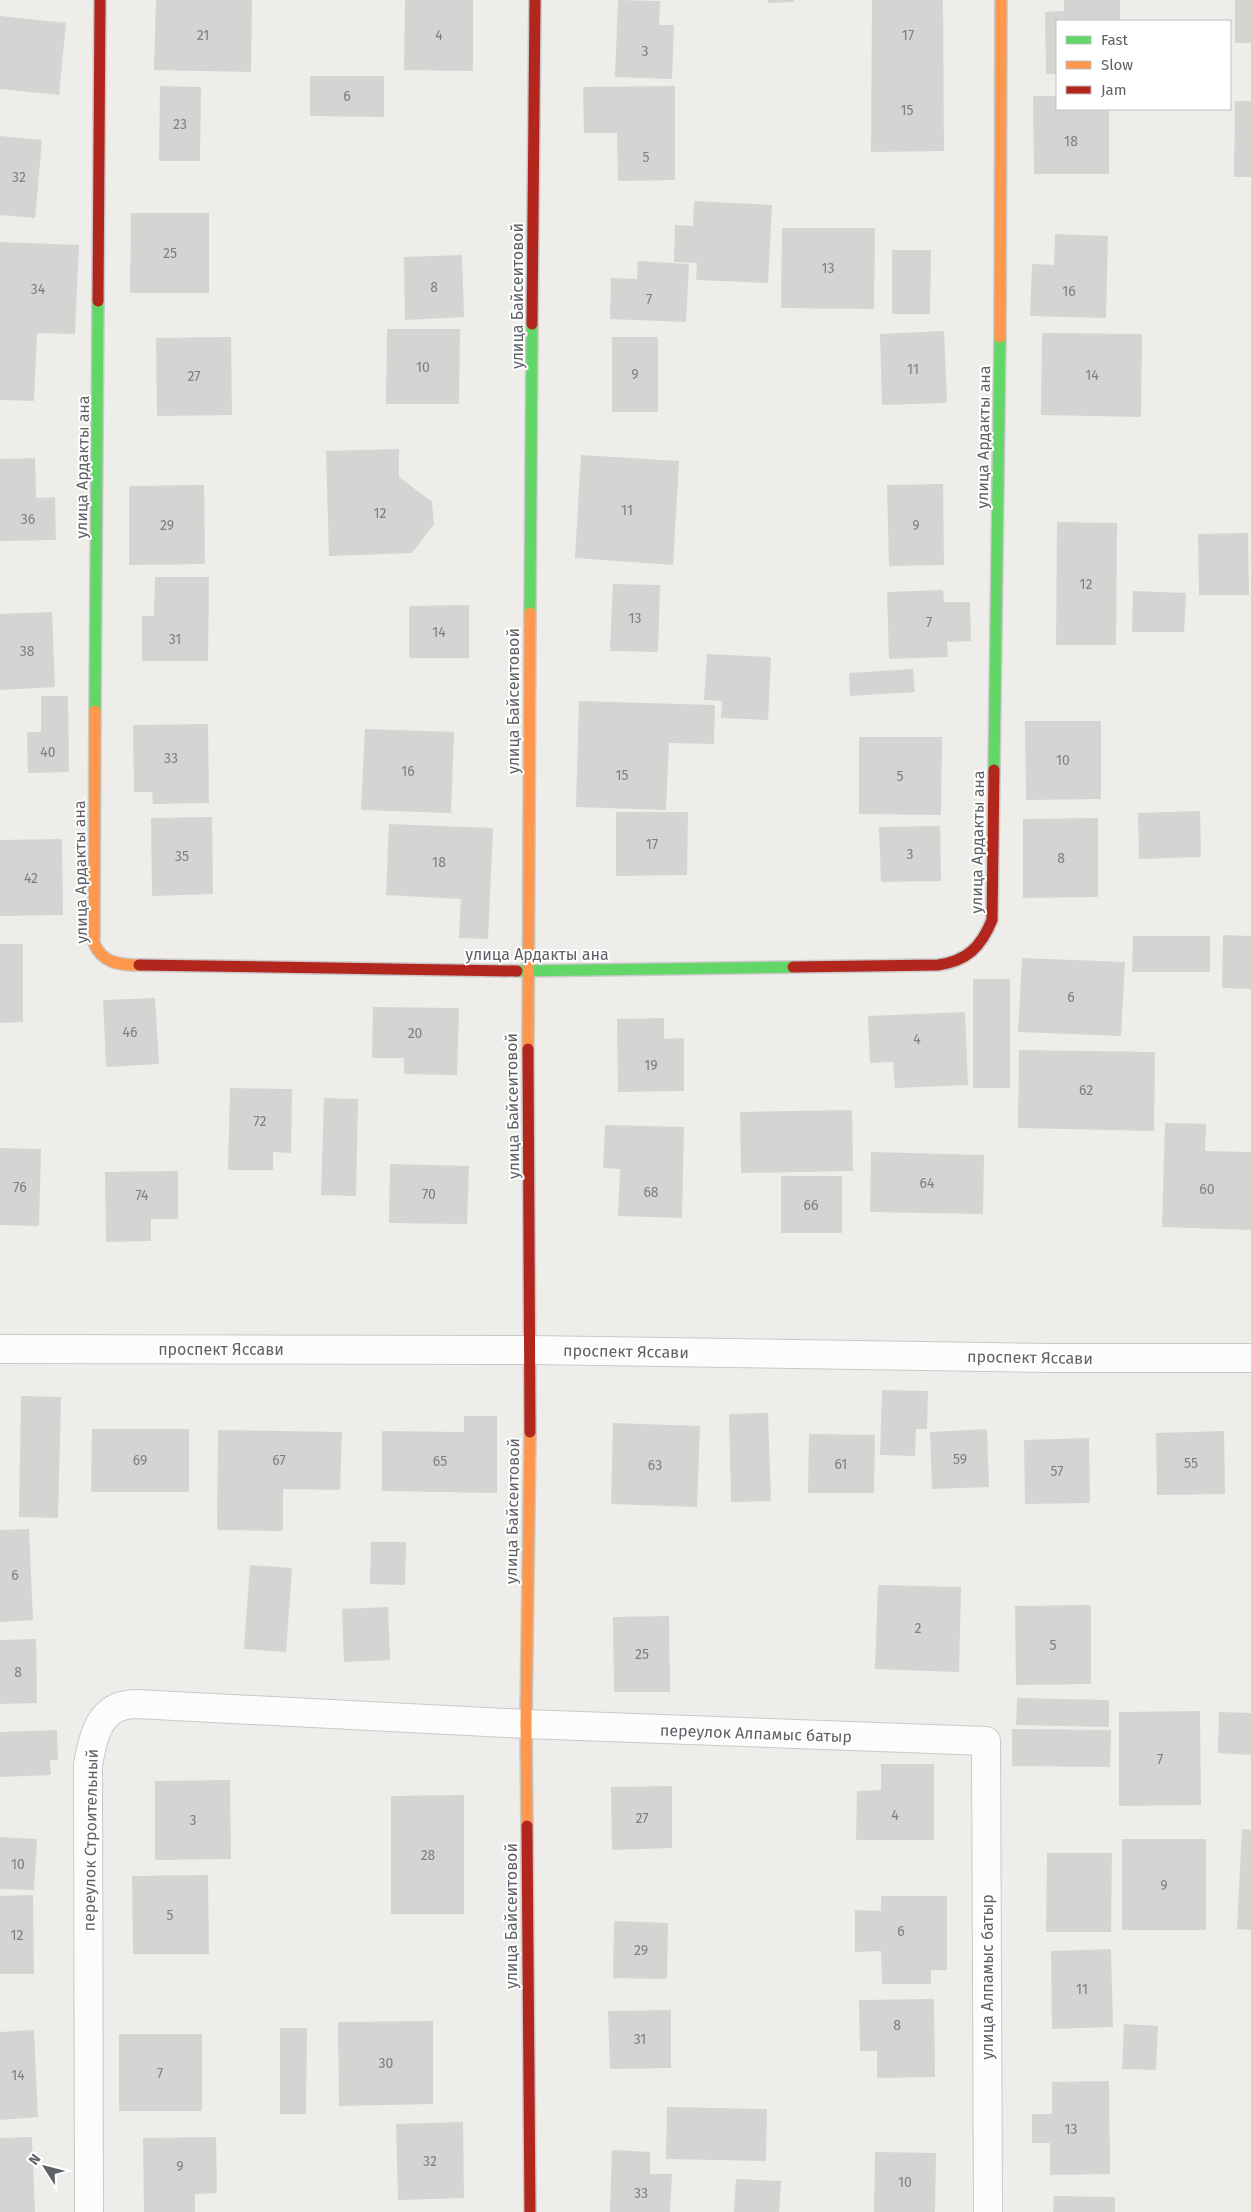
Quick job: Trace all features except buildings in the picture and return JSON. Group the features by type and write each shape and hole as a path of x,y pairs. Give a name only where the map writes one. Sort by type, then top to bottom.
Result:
{"street":[{"name":"улица Ардакты ана","path":"100,0 94,943 98,954 105,961 128,965 527,971 955,964 968,956 985,939 992,920 993,900 1000,380 1001,0"},
{"name":"улица Байсеитовой","path":"530,2212 526,1724 531,1350 527,971 536,0"},
{"name":"проспект Яссави","path":"0,1349 531,1350 1050,1358 1251,1358"},
{"name":"переулок Строительный","path":"89,2212 88,1765 92,1742 100,1724 108,1713 123,1704 136,1704 526,1724"},
{"name":"переулок Алпамыс батыр","path":"526,1724 986,1741"},
{"name":"улица Алпамыс батыр","path":"986,1741 988,2212"}],"traffic: fast":[{"path":"95,711 98,301"},
{"path":"530,613 532,324"},
{"path":"994,770 1000,337"},
{"path":"517,971 793,967"}],"traffic: slow":[{"path":"1000,337 1001,0"},
{"path":"528,1049 530,613"},
{"path":"95,711 94,943 97,950 112,962 139,965"},
{"path":"527,1826 526,1724 530,1432"}],"traffic: jam":[{"path":"98,301 100,0"},
{"path":"532,324 535,0"},
{"path":"793,967 938,965 957,960 972,951 983,938 992,920 994,770"},
{"path":"139,965 517,971"},
{"path":"528,1049 530,1432"},
{"path":"527,1826 530,2212"}]}
